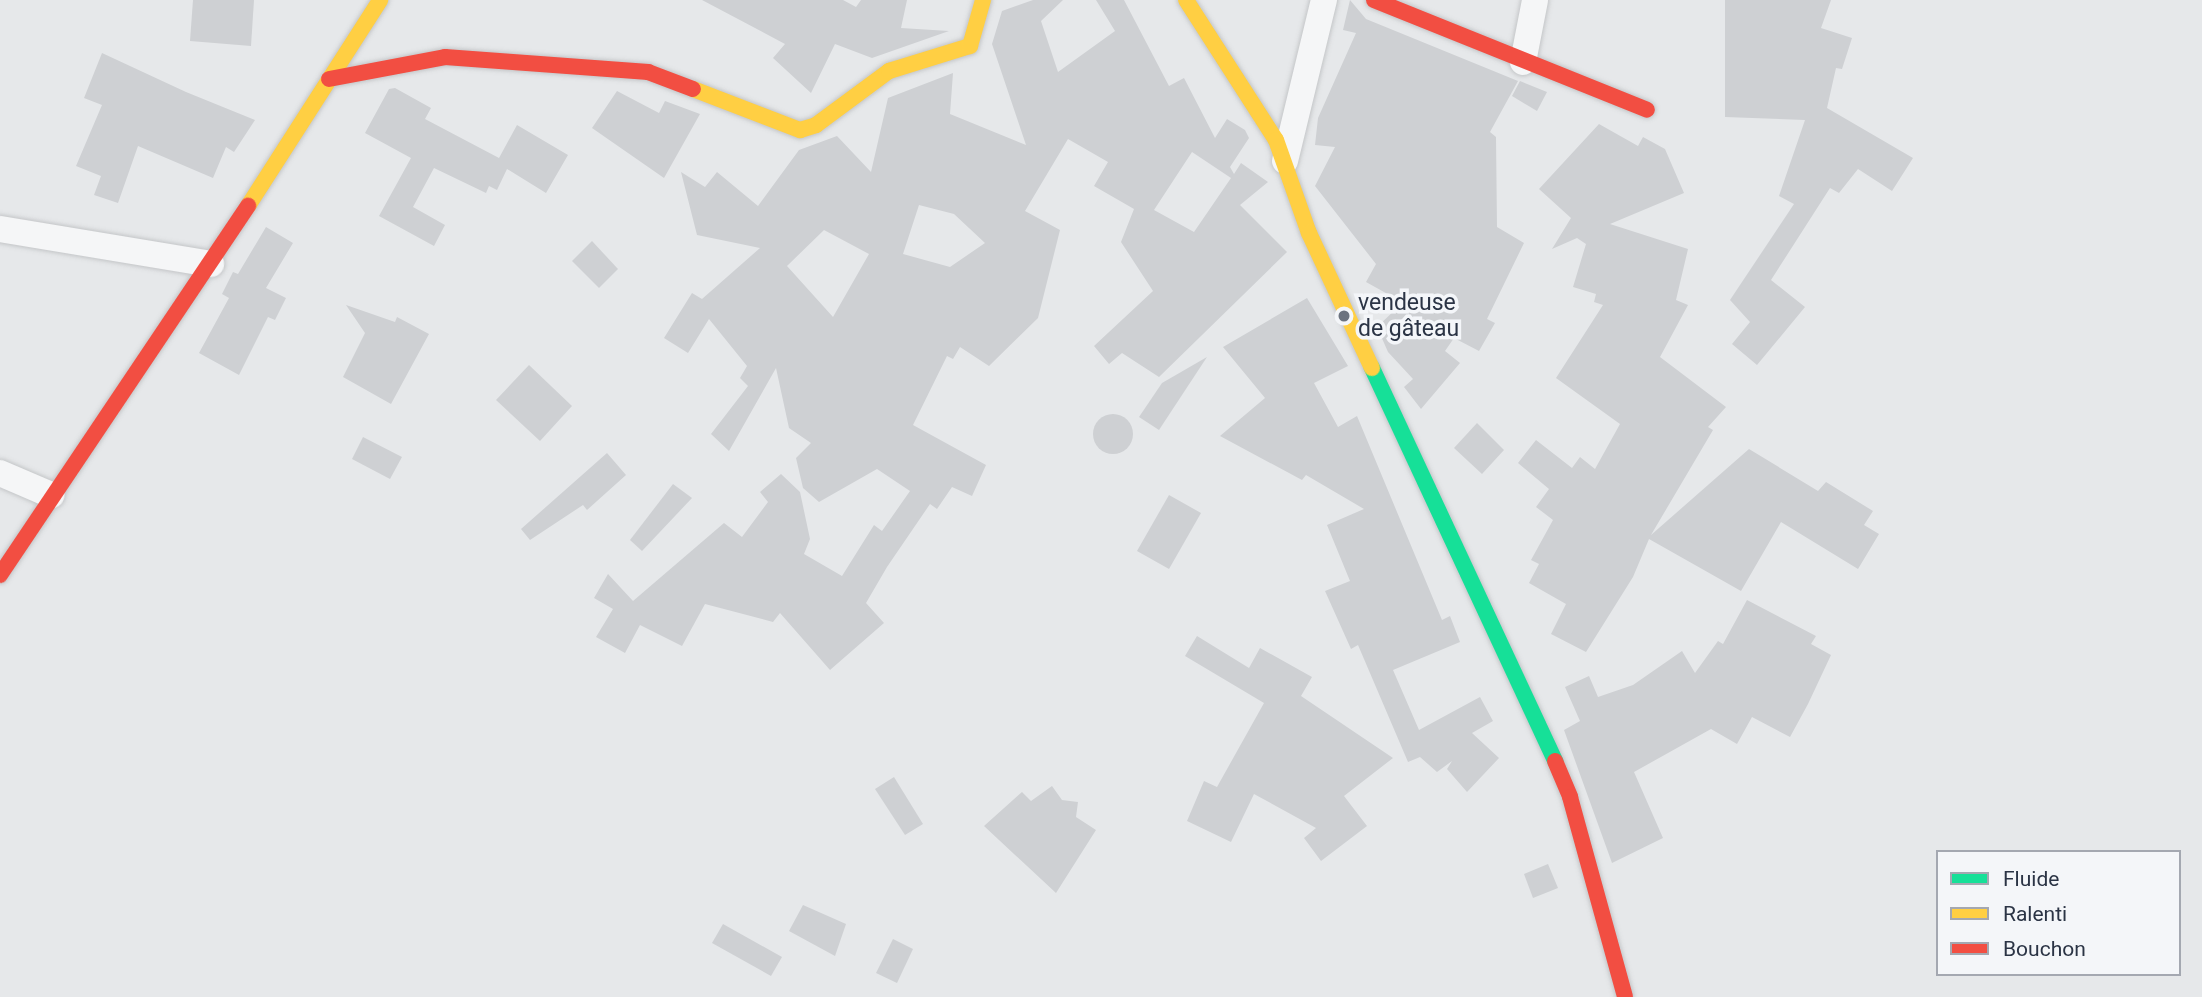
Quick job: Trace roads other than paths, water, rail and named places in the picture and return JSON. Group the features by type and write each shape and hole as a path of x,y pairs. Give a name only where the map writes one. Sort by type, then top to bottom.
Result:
{"street":[{"path":"0,575 51,495 211,264 380,0"},
{"path":"330,79 444,57 648,72 800,130 816,125 890,71 970,46 983,0"},
{"path":"1186,0 1285,161 1309,233 1570,797 1625,997"},
{"path":"1285,161 1324,0"},
{"path":"1374,0 1522,62 1647,110"},
{"path":"1522,62 1535,0"},
{"path":"0,229 211,264"},
{"path":"0,473 51,495"}],"place":[{"name":"vendeuse de gâteau","path":"1344,316"}]}
